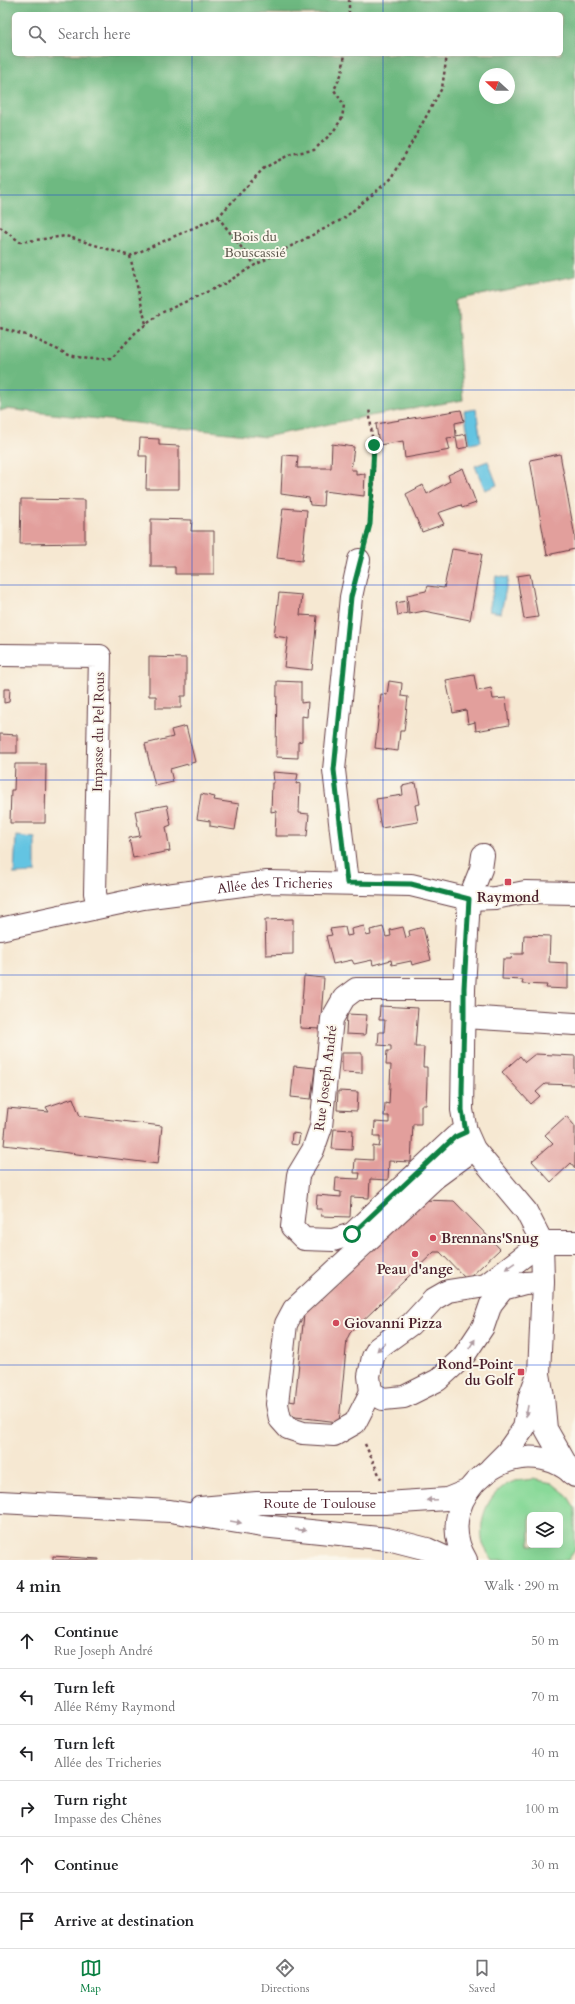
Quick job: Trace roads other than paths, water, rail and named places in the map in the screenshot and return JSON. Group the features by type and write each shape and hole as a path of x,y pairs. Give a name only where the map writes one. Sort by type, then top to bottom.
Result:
{"street":[{"path":"347,883 334,770 351,597 359,560"},
{"name":"Impasse du Pel Rous","path":"0,655 100,656 95,893 98,907"},
{"path":"483,855 481,870 469,899 464,988 462,1110 470,1140 526,1211 542,1242 543,1282 538,1374 543,1397 546,1429 573,1474"},
{"name":"Allée des Tricheries","path":"0,929 143,898 267,882 411,884 469,899 495,898 526,892 575,893"},
{"name":"Rue Joseph André","path":"464,988 356,989 344,998 332,1019 321,1127 313,1150 298,1175 292,1227 304,1239 333,1240 352,1234 455,1137 470,1140"},
{"path":"464,1017 575,1024"},
{"path":"470,1140 436,1177 294,1309 286,1324 277,1404 280,1419 288,1428 303,1433 334,1435 355,1423 371,1392 368,1376 373,1357 378,1348 411,1324 434,1300 448,1291 486,1285 542,1242 575,1242"},
{"path":"371,1392 384,1399 404,1397 438,1380 463,1358 483,1327 491,1304 503,1289 525,1283 543,1282"},
{"path":"466,1560 459,1540 458,1523 461,1506 475,1482 507,1452 524,1428 530,1396 538,1374"},
{"path":"491,1468 506,1461 534,1458 556,1464 573,1474"},
{"name":"Route de Toulouse","path":"170,1511 257,1503 385,1503 447,1499 469,1490"},
{"name":"Route de Toulouse","path":"0,1502 170,1511 262,1526 388,1540 427,1549 451,1560"}],"water":[{"path":"476,409 481,442 470,444 464,411"},
{"path":"488,461 497,485 485,490 475,466"},
{"path":"496,576 508,578 501,613 489,611"},
{"path":"16,836 35,838 35,873 14,874"}],"place":[{"name":"Raymond","path":"508,882"},
{"name":"Brennans'Snug","path":"433,1238"},
{"name":"Peau d'ange","path":"415,1254"},
{"name":"Giovanni Pizza","path":"336,1323"},
{"name":"Rond-Point du Golf","path":"521,1372"}],"park label":[{"name":"Bois du Bouscassié","path":"255,244"}]}
